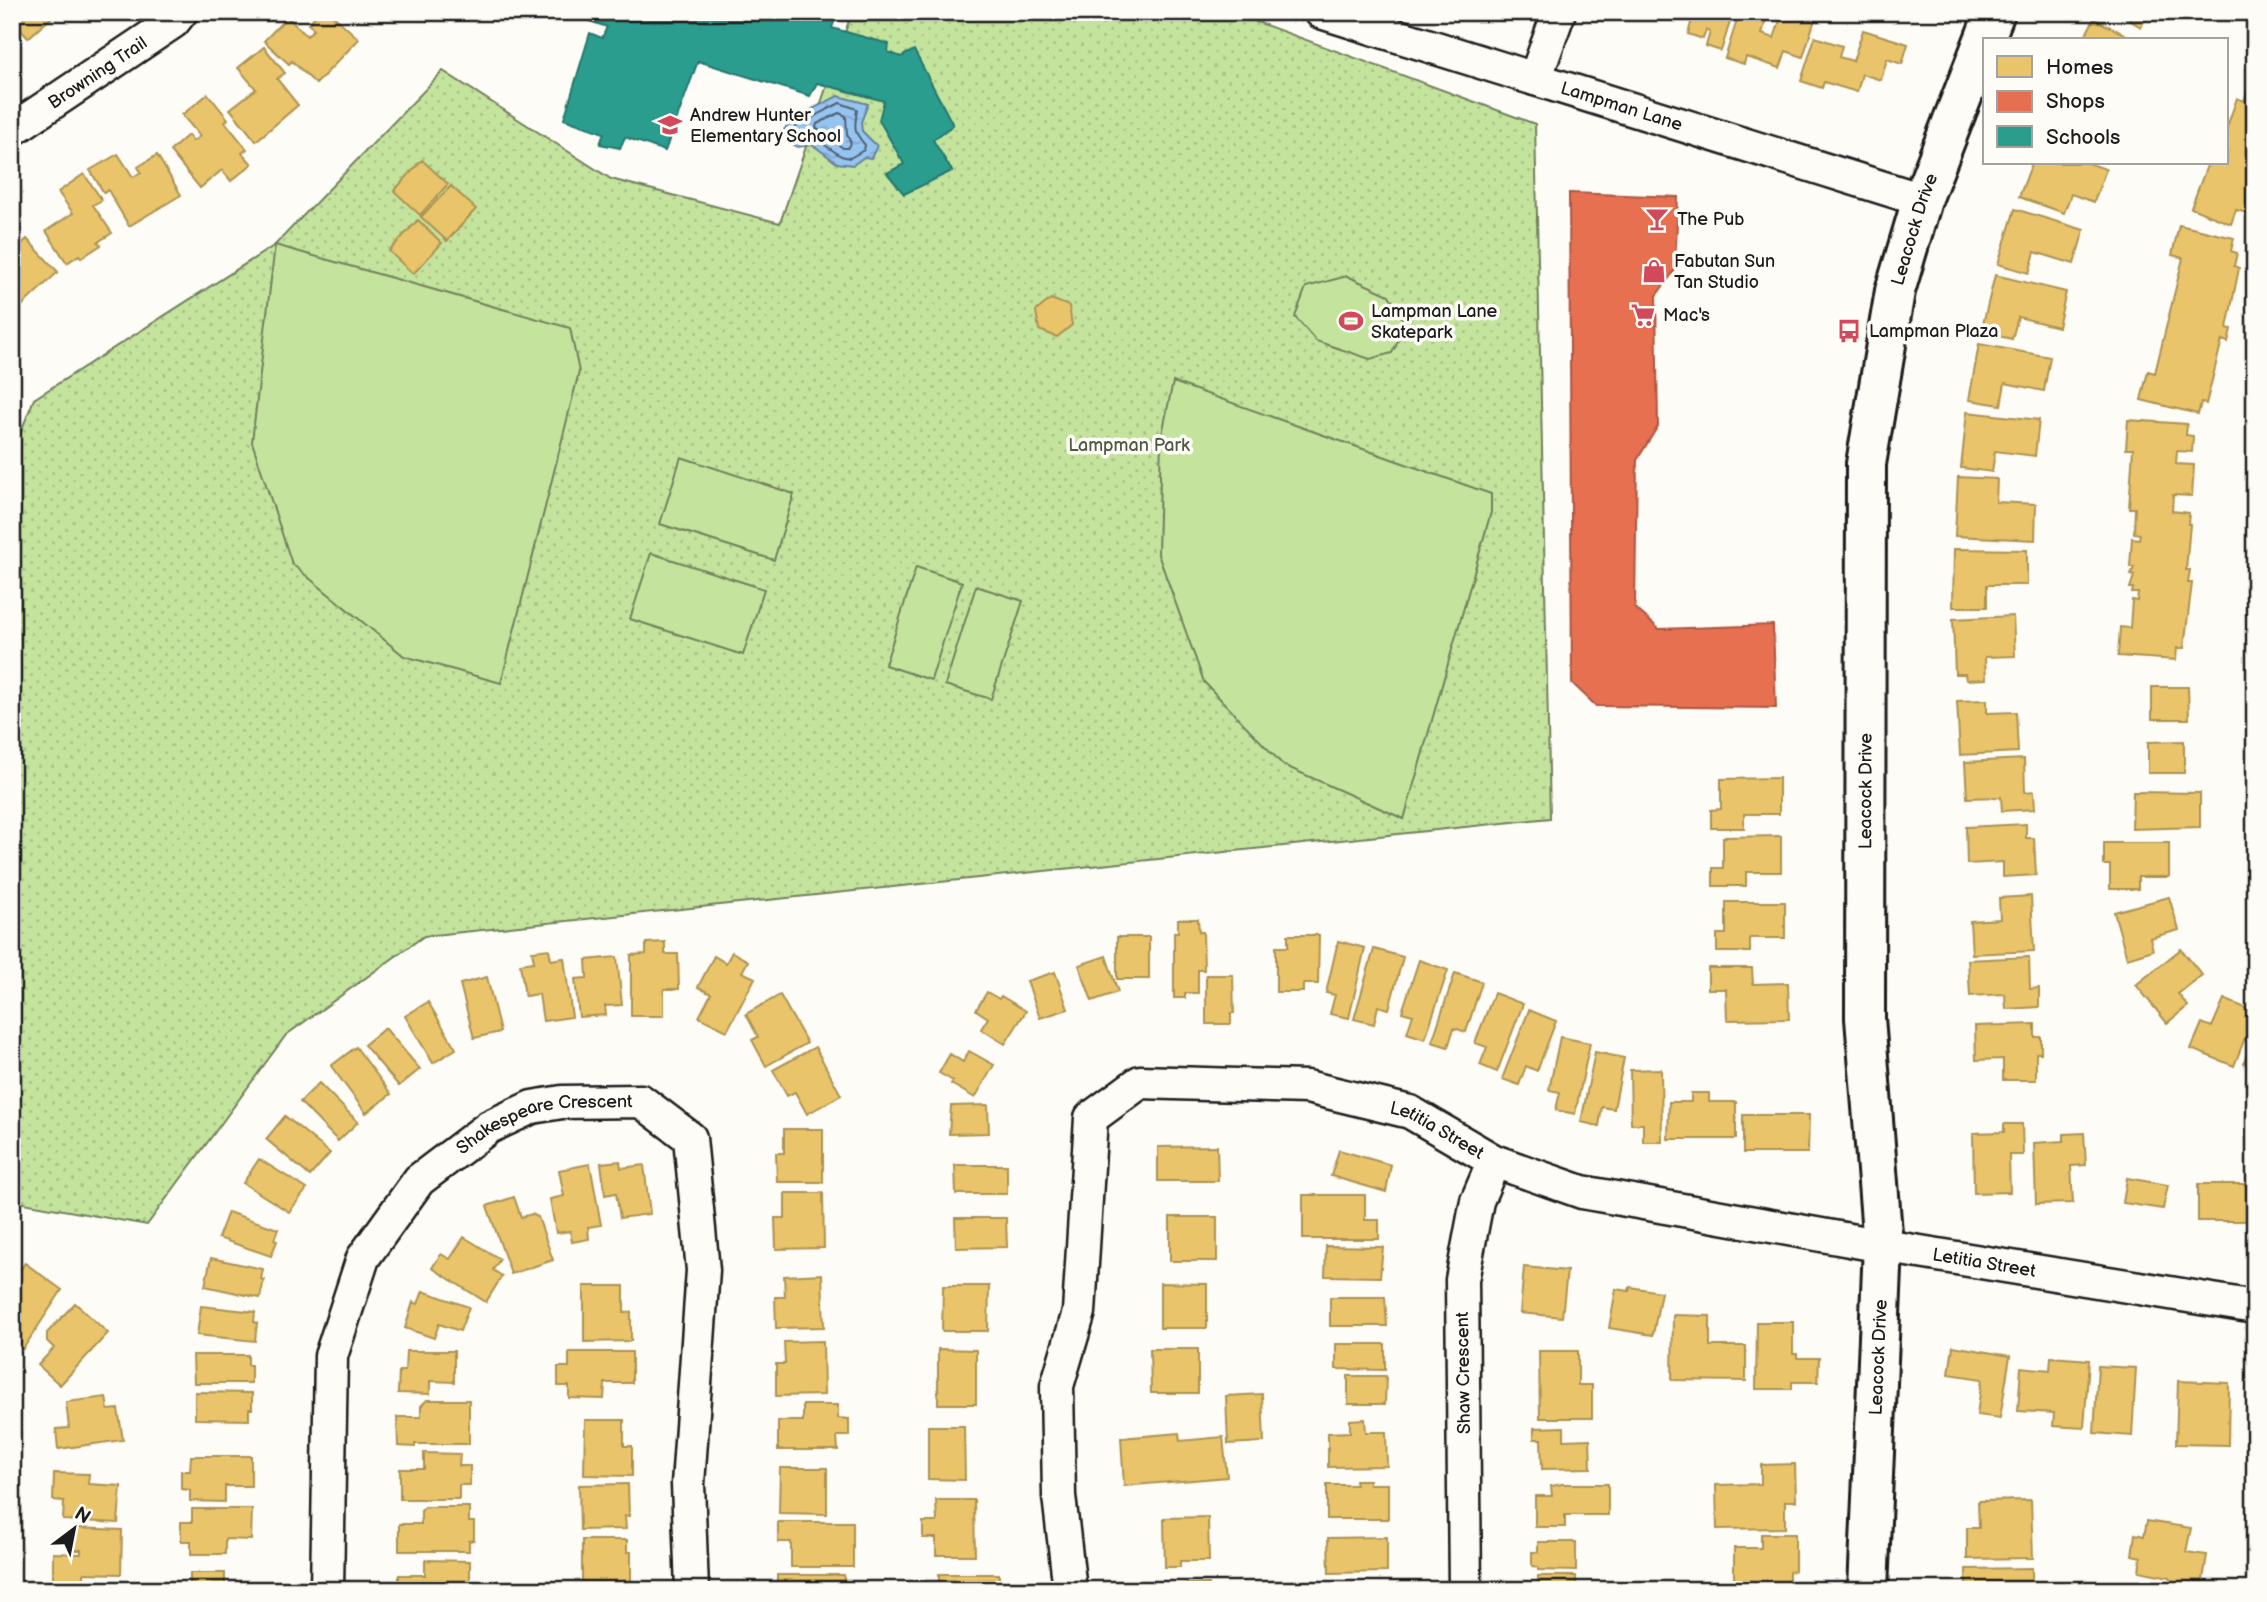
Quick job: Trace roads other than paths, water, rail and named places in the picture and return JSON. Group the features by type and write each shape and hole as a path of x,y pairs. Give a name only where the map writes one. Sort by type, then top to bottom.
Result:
{"street":[{"name":"Browning Trail","path":"12,130 173,22 181,12"},
{"name":"Lampman Lane","path":"1321,12 1922,200"},
{"path":"1535,79 1559,12"},
{"name":"Leacock Drive","path":"1985,38 1995,12"},
{"name":"Leacock Drive","path":"1868,1590 1883,1247 1865,1018 1866,464 1895,291 1922,200 1983,43"},
{"name":"Letitia Street","path":"1070,1590 1059,1496 1057,1386 1079,1312 1091,1118 1140,1082 1307,1087 1410,1112 1493,1161 1581,1192 1883,1247 2255,1307"},
{"name":"Shakespeare Crescent","path":"327,1590 331,1356 363,1258 419,1180 489,1127 532,1107 562,1102 641,1101 690,1138 703,1270 688,1484 692,1590"},
{"name":"Shaw Crescent","path":"1465,1590 1462,1280 1477,1202 1493,1161"}],"water":[{"path":"838,96 868,104 861,122 862,131 877,146 871,158 864,157 853,165 837,163 813,145 797,147 787,140 784,130 792,119"}],"place":[{"name":"Andrew Hunter Elementary School","path":"670,125"},
{"name":"The Pub","path":"1657,219"},
{"name":"Fabutan Sun Tan Studio","path":"1654,271"},
{"name":"Mac's","path":"1643,315"},
{"name":"Lampman Lane Skatepark","path":"1351,321"},
{"name":"Lampman Plaza","path":"1849,331"}],"park label":[{"name":"Lampman Park","path":"1129,445"}]}
